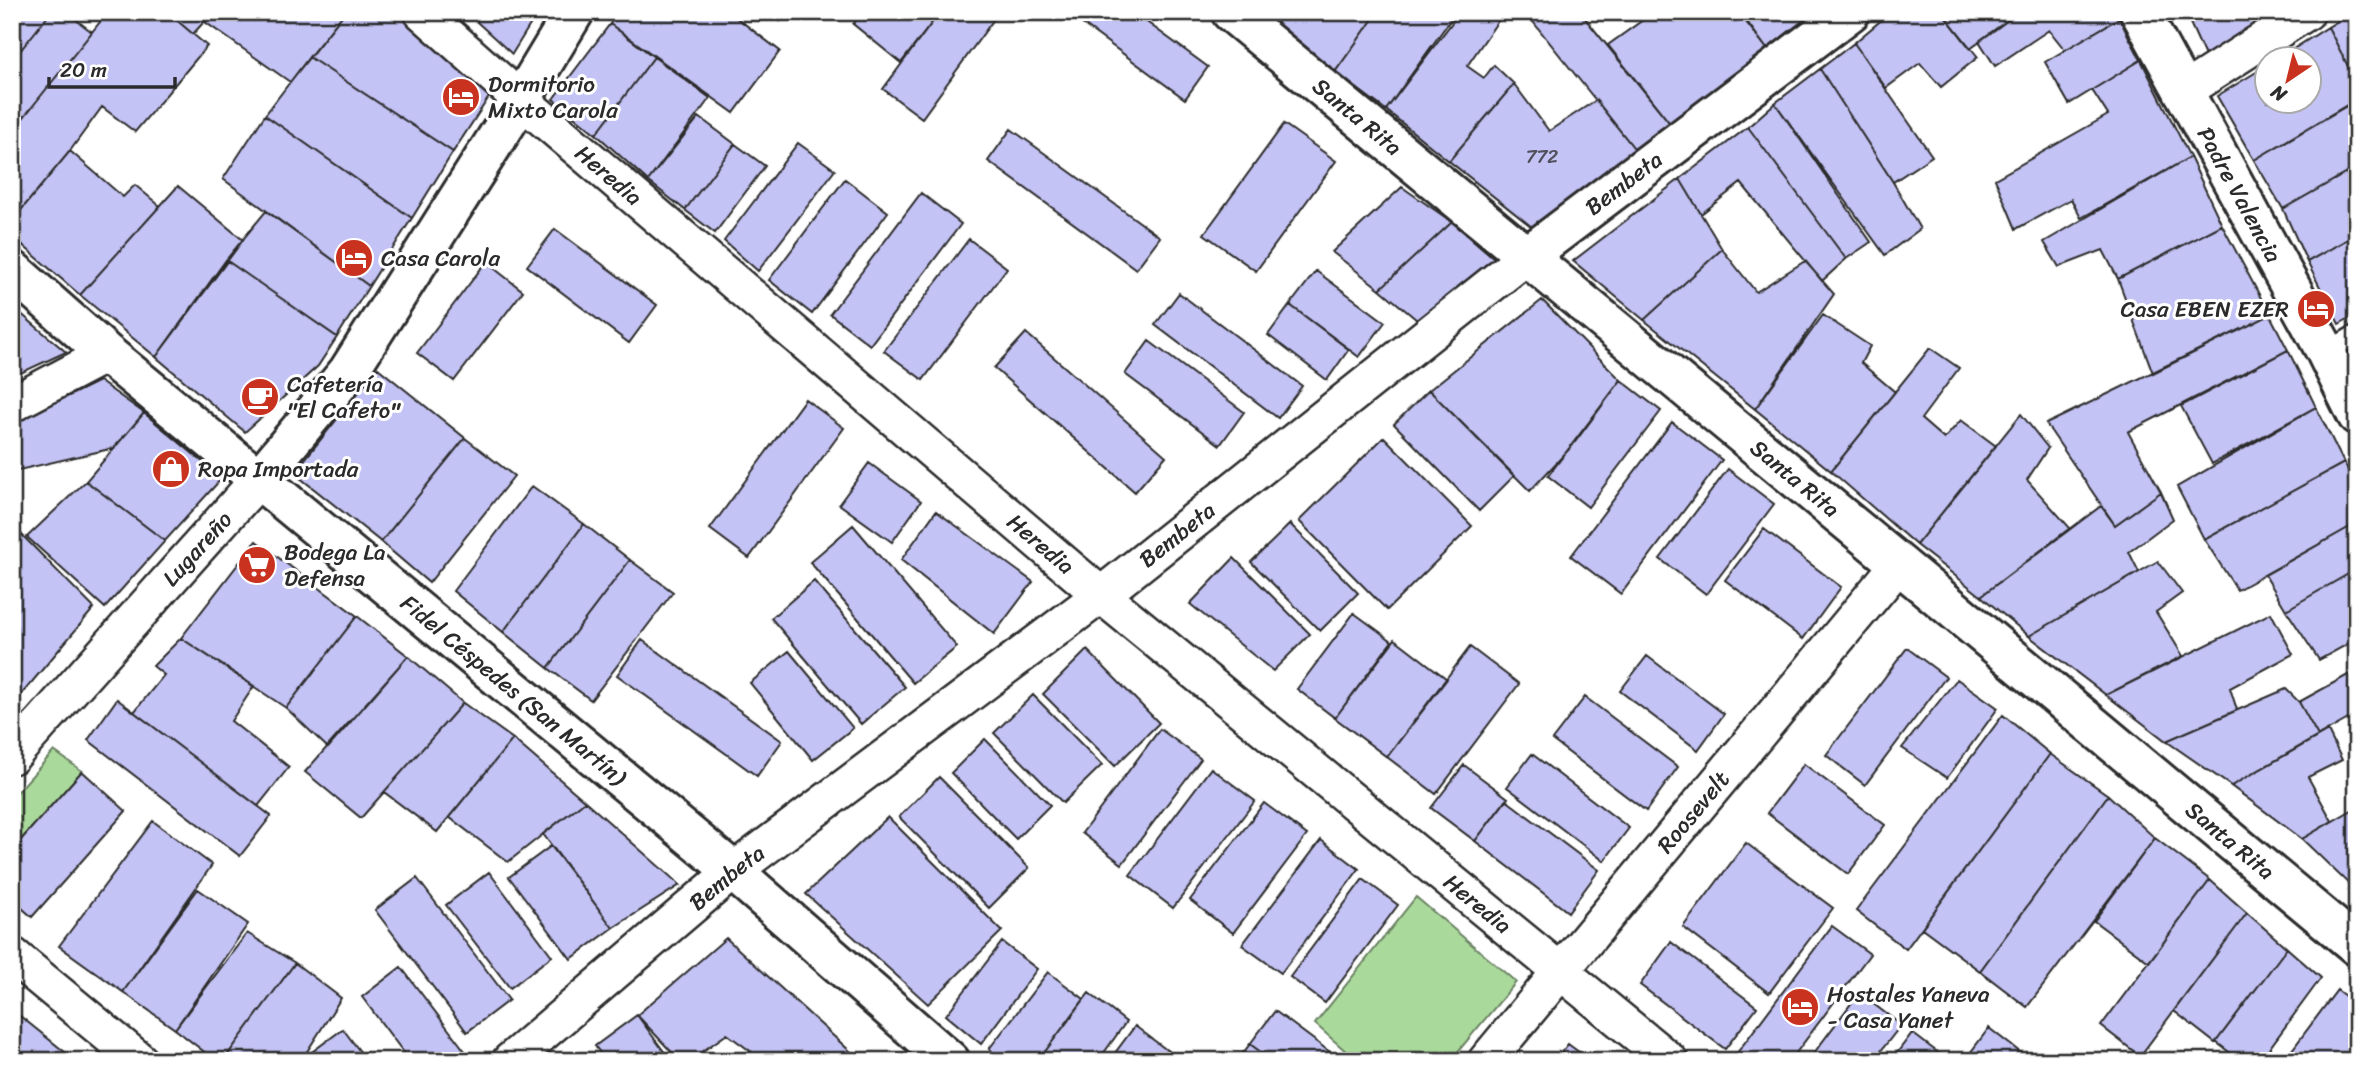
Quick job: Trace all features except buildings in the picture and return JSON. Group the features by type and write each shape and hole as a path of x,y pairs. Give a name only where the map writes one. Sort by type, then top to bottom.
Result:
{"street":[{"name":"Heredia","path":"422,12 521,100 1101,595 1670,1061"},
{"name":"Lugareño","path":"12,756 259,479 348,372 574,12"},
{"name":"Santa Rita","path":"1231,12 2357,946"},
{"name":"Bembeta","path":"510,1061 733,871 1101,595 1527,256 1850,12"},
{"name":"Padre Valencia","path":"2140,12 2182,92 2341,343 2357,415"},
{"path":"2182,92 2307,12"},
{"name":"Fidel Céspedes (San Martín)","path":"12,270 107,354 733,871 950,1061"},
{"path":"12,404 107,354"},
{"name":"Roosevelt","path":"1486,1061 1899,564"},
{"path":"12,955 140,1061"}],"green space":[{"path":"54,751 82,771 12,850 12,798"},
{"path":"1416,897 1516,982 1450,1061 1357,1061 1315,1024"}],"place":[{"name":"Dormitorio Mixto Carola","path":"461,97"},
{"name":"Casa Carola","path":"354,258"},
{"name":"Casa EBEN EZER","path":"2316,309"},
{"name":"Cafetería \"El Cafeto\"","path":"260,397"},
{"name":"Ropa Importada","path":"171,469"},
{"name":"Bodega La Defensa","path":"257,565"},
{"name":"Hostales Yaneva - Casa Yanet","path":"1800,1007"}]}
